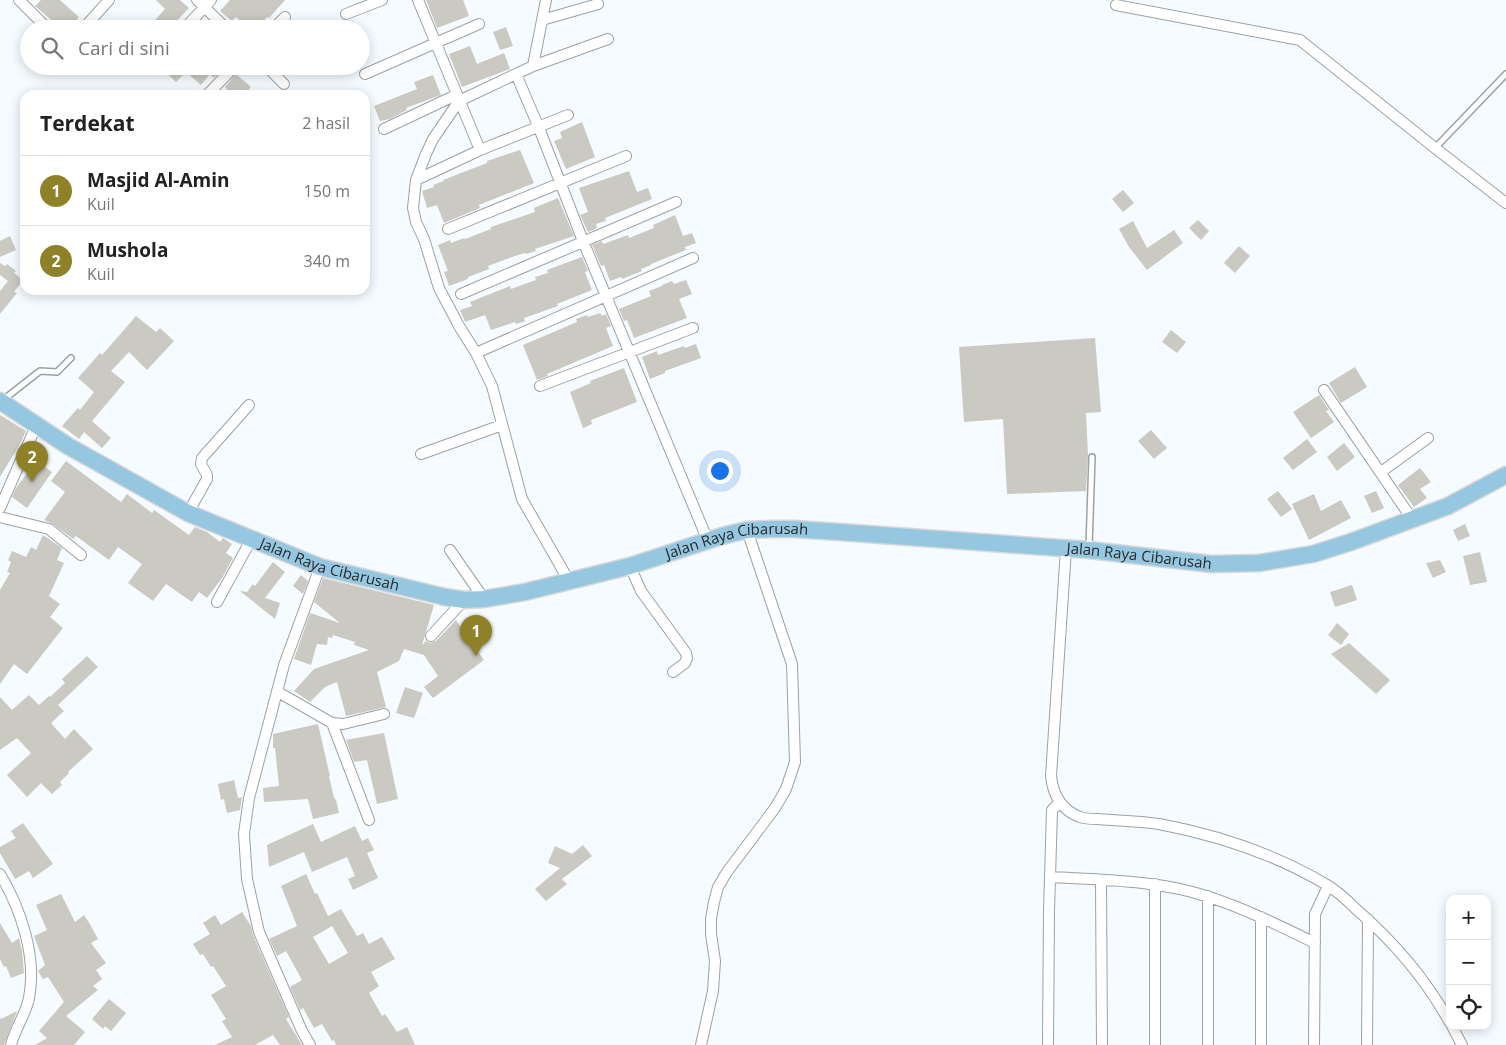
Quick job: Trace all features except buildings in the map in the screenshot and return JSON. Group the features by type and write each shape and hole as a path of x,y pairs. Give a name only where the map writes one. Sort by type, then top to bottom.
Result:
{"main road":[{"name":"Jalan Raya Cibarusah","path":"0,401 36,426 97,463 188,513 320,567 444,597 464,600 484,599 525,592 630,566 708,540 747,530 794,528 1088,550 1212,564 1259,563 1313,554 1360,539 1455,502 1506,475"}],"street":[{"path":"19,0 39,20"},
{"path":"91,20 108,0"},
{"path":"346,14 382,0"},
{"path":"418,0 480,150"},
{"path":"533,66 546,0"},
{"path":"191,20 204,2 219,20"},
{"path":"542,20 598,4"},
{"path":"1116,5 1300,40 1506,203"},
{"path":"282,20 285,17"},
{"path":"370,72 479,24"},
{"path":"384,129 533,66 608,39"},
{"path":"516,74 605,296 708,540"},
{"path":"211,90 226,75"},
{"path":"275,75 284,84"},
{"path":"458,98 433,139 416,180 413,208 416,222 424,239 440,288 459,326 476,352 492,386 522,499 569,581"},
{"path":"416,180 480,150 568,115"},
{"path":"448,229 626,156"},
{"path":"462,294 676,202"},
{"path":"476,352 693,258"},
{"path":"540,386 693,328"},
{"path":"1324,390 1412,519"},
{"path":"188,513 207,479 201,464 202,458 249,405"},
{"path":"421,454 502,425"},
{"path":"0,508 36,426"},
{"path":"1381,472 1428,438"},
{"path":"0,518 49,529 81,555"},
{"path":"701,1045 713,991 715,961 711,919 718,887 775,808 786,789 795,762 792,664 747,530"},
{"path":"217,602 251,540"},
{"path":"1066,549 1051,776 1052,788 1059,802 1081,818 1158,824 1218,838 1301,870 1328,886 1368,919 1398,949 1431,991 1446,1016"},
{"path":"450,550 484,599"},
{"path":"630,566 641,591 686,653 687,658 684,663 672,672"},
{"path":"310,1045 302,1031 259,932 246,879 244,834 249,798 289,650 320,567"},
{"path":"431,636 464,600"},
{"path":"278,692 332,723 344,724 384,714"},
{"path":"332,723 369,820"},
{"path":"1048,1045 1052,810 1059,802"},
{"path":"0,874 15,904 26,939 30,964 29,999 14,1031 11,1045"},
{"path":"1050,877 1155,884 1208,896 1261,917 1315,942"},
{"path":"1101,880 1102,1045"},
{"path":"1155,884 1155,1045"},
{"path":"1314,1045 1315,914 1328,886"},
{"path":"1208,896 1208,1045"},
{"path":"1261,917 1261,1045"},
{"path":"1367,1045 1368,919"},
{"path":"1454,1030 1462,1045"}],"lane":[{"path":"1435,148 1506,74"},
{"path":"0,401 40,372 57,372 71,358"},
{"path":"1088,550 1092,457"}],"place":[{"name":"Mushola","path":"32,482"},
{"name":"Masjid Al-Amin","path":"476,656"}]}
